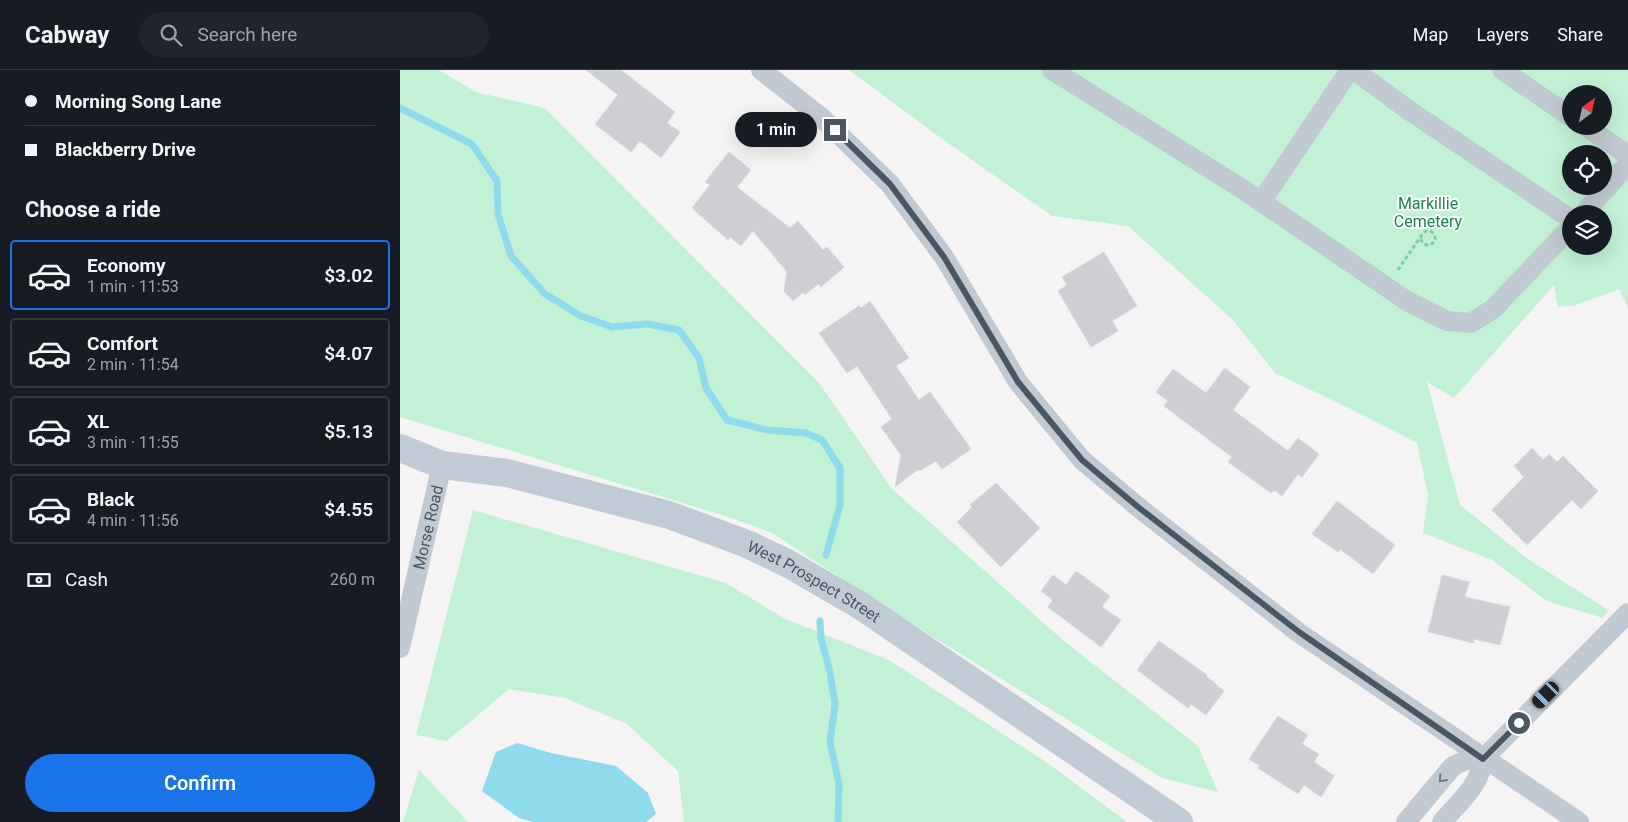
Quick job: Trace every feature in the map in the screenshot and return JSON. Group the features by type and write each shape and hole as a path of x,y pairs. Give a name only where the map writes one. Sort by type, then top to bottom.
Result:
{"street":[{"path":"761,70 821,117 890,184 944,257 1018,382 1082,460 1138,507 1299,632 1483,759 1579,822"},
{"path":"1052,70 1262,202 1386,287 1447,321 1471,323 1493,309 1562,236"},
{"path":"1262,202 1352,70 1562,213"},
{"path":"1502,70 1562,111"},
{"path":"1598,135 1628,155"},
{"path":"1591,205 1628,164"},
{"name":"West Prospect Street","path":"400,448 442,465 507,473 669,515 747,544 787,563 861,606 1179,822"},
{"name":"Morse Road","path":"400,648 442,465"},
{"path":"1442,822 1476,784 1482,773 1483,759 1628,613"},
{"path":"1406,822 1453,766 1466,760 1483,759"}],"path":[{"path":"1386,287 1421,236 1426,231 1431,231 1436,240 1431,246 1426,246 1421,240 1421,236"}],"green space":[{"path":"400,70 439,70 476,92 545,108 820,384 892,489 1064,641 1198,746 1218,792 1162,778 888,609 772,533 729,517 400,417"},
{"name":"Markillie Cemetery","path":"849,70 1628,70 1628,308 1619,289 1576,305 1558,307 1554,285 1454,398 1427,382 1460,505 1528,559 1608,610 1603,618 1547,601 1492,560 1423,533 1428,495 1417,443 1275,373 1233,320 1128,226 1052,216 945,141"},
{"path":"473,510 726,583 783,618 889,660 1046,762 1127,822 684,822 678,771 627,724 565,698 509,689 447,741 416,735"},
{"path":"419,770 468,822 403,822"}],"water":[{"path":"517,743 551,753 616,766 648,793 656,814 646,822 533,822 519,818 482,791 496,752"}],"building":[{"path":"586,70 621,70 675,112 667,123 680,132 661,158 640,141 631,152 595,124 618,95"},
{"path":"729,152 751,170 737,187 790,228 798,221 823,250 827,247 844,267 821,287 818,284 806,294 802,293 793,301 784,291 787,272 753,231 741,246 730,237 728,240 692,208 710,185 705,182"},
{"path":"1104,252 1137,306 1112,321 1118,331 1091,347 1058,291 1067,285 1062,277"},
{"path":"870,301 909,358 896,366 919,400 930,392 971,449 942,469 936,461 921,470 917,470 895,487 901,455 881,427 892,419 857,366 847,373 819,333 859,306 861,308"},
{"path":"1225,368 1250,387 1233,410 1288,451 1298,438 1319,454 1302,477 1298,474 1282,496 1274,490 1271,493 1228,462 1232,457 1164,406 1168,401 1156,392 1173,369 1206,393"},
{"path":"1532,448 1543,460 1549,454 1557,462 1563,456 1598,491 1581,509 1572,500 1527,545 1492,510 1524,477 1514,466"},
{"path":"996,483 1040,528 1001,567 957,522 972,507 970,505"},
{"path":"1337,501 1395,545 1373,574 1340,549 1338,552 1312,534"},
{"path":"1076,571 1110,596 1102,607 1121,620 1101,647 1048,607 1053,600 1041,591 1053,575 1066,585"},
{"path":"1442,575 1469,582 1465,597 1510,607 1500,645 1474,639 1474,643 1428,632"},
{"path":"1159,641 1207,675 1224,691 1206,715 1191,704 1188,708 1137,670"},
{"path":"1278,716 1308,735 1302,744 1319,754 1314,762 1334,776 1321,797 1304,785 1298,794 1258,768 1260,766 1249,759"}],"waterway":[{"path":"400,108 472,144 497,181 498,214 511,256 545,294 581,316 612,327 647,324 679,330 699,358 706,388 727,420 767,430 806,433 822,440 840,468 840,505 826,555"},
{"path":"820,621 821,638 830,672 835,705 830,742 839,784 838,822"}],"route":[{"path":"835,130 890,184 944,257 1018,382 1082,460 1138,507 1299,632 1483,759 1519,723"}]}
